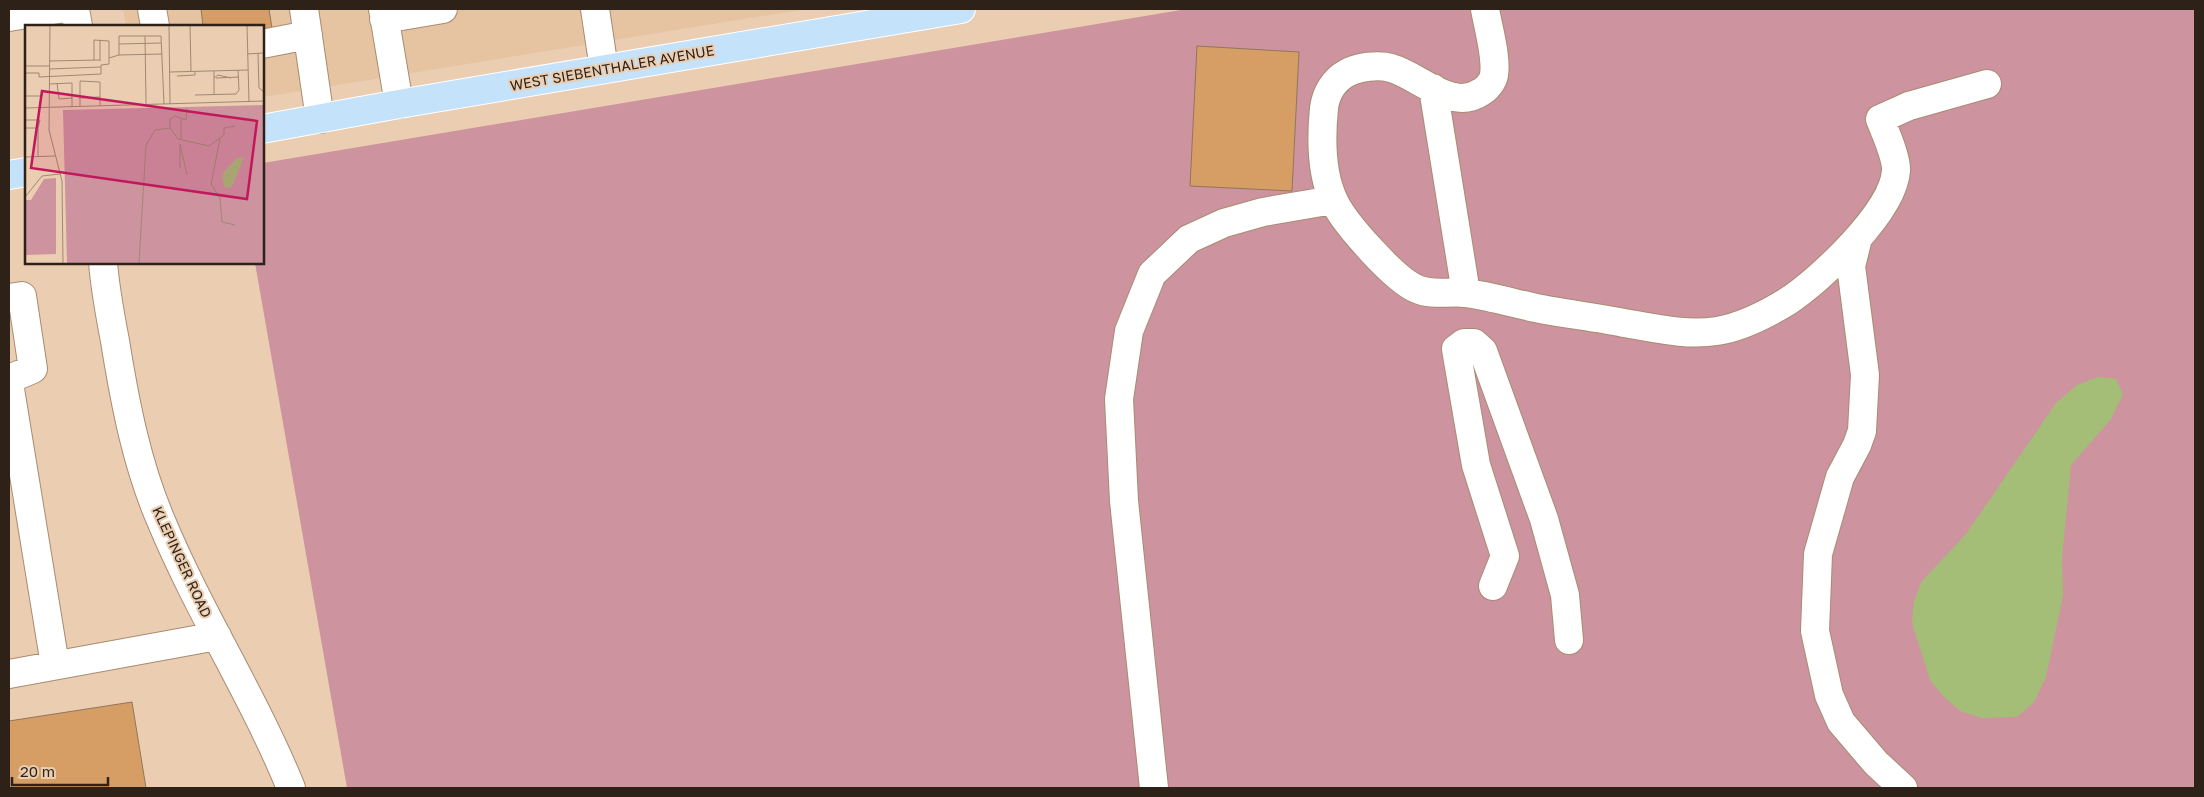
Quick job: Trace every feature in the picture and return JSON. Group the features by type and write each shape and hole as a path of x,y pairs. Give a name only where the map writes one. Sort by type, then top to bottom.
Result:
{"main road":[{"name":"WEST SIEBENTHALER AVENUE","path":"264,129 961,9"},
{"path":"9,176 25,172"}],"street":[{"path":"9,17 60,9"},
{"path":"75,9 78,25"},
{"path":"304,9 320,119"},
{"path":"399,104 384,14 443,9"},
{"path":"595,9 604,69"},
{"path":"1485,9 1494,62 1494,76 1485,90 1470,99 1449,97 1389,67 1353,70 1339,78 1331,89 1325,104 1323,125 1323,158 1333,200 1350,227 1399,277 1416,289 1432,293 1466,293 1541,309 1660,330 1696,334 1721,330 1756,319 1790,300 1825,271 1868,228 1890,193 1897,170 1880,119 1909,106 1987,84"},
{"path":"264,44 308,35"},
{"path":"1434,88 1466,293"},
{"path":"1154,788 1124,492 1119,399 1129,330 1152,274 1189,239 1224,223 1333,200"},
{"path":"1858,238 1851,266 1865,375 1862,431 1857,445 1840,477 1818,554 1815,631 1829,694 1841,722 1876,763 1903,788"},
{"name":"KLEPINGER ROAD","path":"103,264 121,378 135,445 161,522 272,743 291,788"},
{"path":"9,298 22,296 33,369 9,381 55,666"},
{"path":"1492,586 1502,567 1505,556 1476,465 1456,349 1464,343 1474,344 1483,351 1544,519 1565,596 1569,640"},
{"path":"9,674 217,636"}],"shaded area":[{"path":"123,9 806,9 264,97 264,25 126,25"},
{"path":"1187,9 2195,9 2195,788 347,788 255,264 264,264 264,163"},
{"path":"2098,377 2116,379 2123,394 2111,419 2071,465 2062,559 2063,595 2046,677 2034,702 2017,717 1981,718 1960,711 1943,696 1930,680 1912,623 1914,601 1922,581 1966,534 2056,403 2077,385"}],"building":[{"path":"201,9 269,9 272,28 264,30 264,25 203,25"},
{"path":"1197,46 1299,52 1292,191 1190,186"},
{"path":"132,702 146,788 9,788 9,721"}]}
